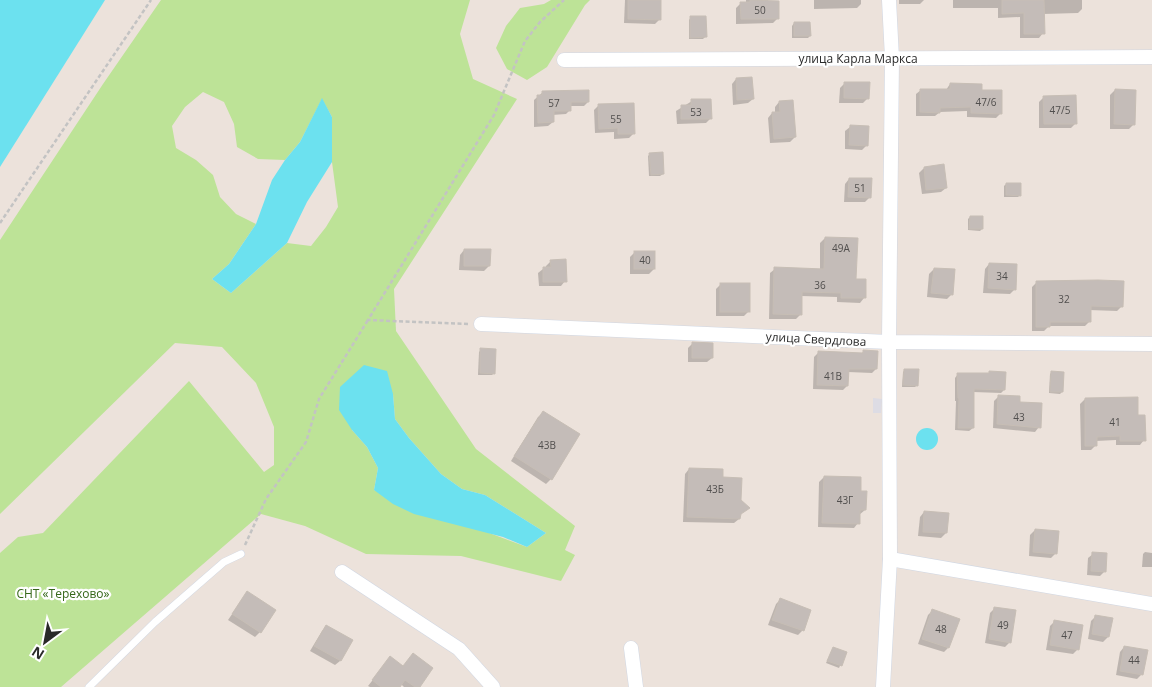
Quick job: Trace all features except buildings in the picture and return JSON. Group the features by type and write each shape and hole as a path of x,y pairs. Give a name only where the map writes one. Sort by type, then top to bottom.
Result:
{"street":[{"path":"883,687 890,559 889,342 892,58 889,0"},
{"name":"улица Карла Маркса","path":"564,60 1152,57"},
{"name":"улица Свердлова","path":"480,324 889,342 1152,344"},
{"path":"890,559 1152,604"},
{"path":"342,572 459,649 493,687"},
{"path":"631,648 636,687"}],"lane":[{"path":"89,687 155,622 224,562 241,554"}],"path":[{"path":"0,223 151,0"},
{"path":"241,554 266,499 306,442 318,399 494,115 525,41 540,22 564,0"},
{"path":"368,320 480,324"}],"shaded area":[{"path":"873,398 882,399 881,413 873,413"}],"green space":[{"name":"СНТ «Терехово»","path":"161,0 470,0 460,34 473,79 517,99 394,289 396,331 476,449 575,526 565,550 575,555 561,581 461,556 366,554 305,526 261,514 61,687 0,687 0,553 18,537 43,533 189,381 264,472 274,465 274,427 256,383 222,347 175,343 0,514 0,240","holes":["203,92 224,102 234,124 237,147 258,159 285,160 300,142 322,99 332,117 332,162 338,207 326,227 311,246 287,243 231,293 212,279 229,264 256,224 236,214 220,197 213,175 196,160 176,148 172,126 185,107","393,394 395,419 441,474 462,489 485,495 546,533 527,547 374,490 378,468 367,447 352,430"]},
{"path":"551,0 590,0 585,5 547,67 527,80 507,69 496,48 506,26 520,8 544,4"}],"water":[{"path":"0,0 105,0 0,167"},
{"path":"322,98 332,117 332,162 307,202 287,243 231,293 212,279 229,264 256,224 272,180 300,142"},
{"path":"364,365 387,371 393,394 395,419 441,474 462,489 485,495 546,533 527,547 503,537 414,514 393,504 374,490 378,468 367,447 352,430 339,410 340,387"},
{"path":"927,428 935,431 938,439 935,447 927,450 919,447 916,439 919,431"}]}
